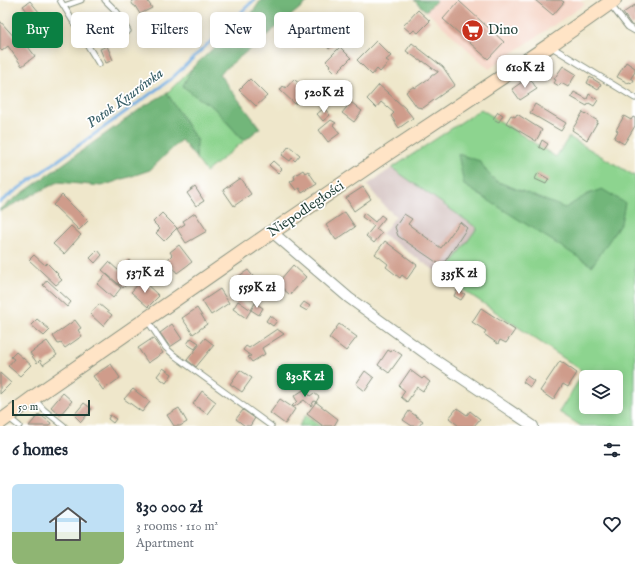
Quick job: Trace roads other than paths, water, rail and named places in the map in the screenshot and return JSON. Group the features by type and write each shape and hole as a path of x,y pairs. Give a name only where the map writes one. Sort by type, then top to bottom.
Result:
{"main road":[{"name":"Niepodległości","path":"3,419 272,232 612,2"}],"street":[{"path":"272,232 349,298 430,356 533,426"}],"lane":[{"path":"60,0 99,64"},
{"path":"64,6 81,0"},
{"path":"104,0 117,12"},
{"path":"612,2 628,27 635,31"},
{"path":"550,45 635,98"},
{"path":"147,319 166,348 175,356 271,426"},
{"path":"33,398 44,410 64,426"},
{"path":"3,419 19,426"}],"waterway":[{"name":"Potok Knurówka","path":"0,202 171,79 254,0"}],"place":[{"name":"Dino","path":"473,30"}]}
